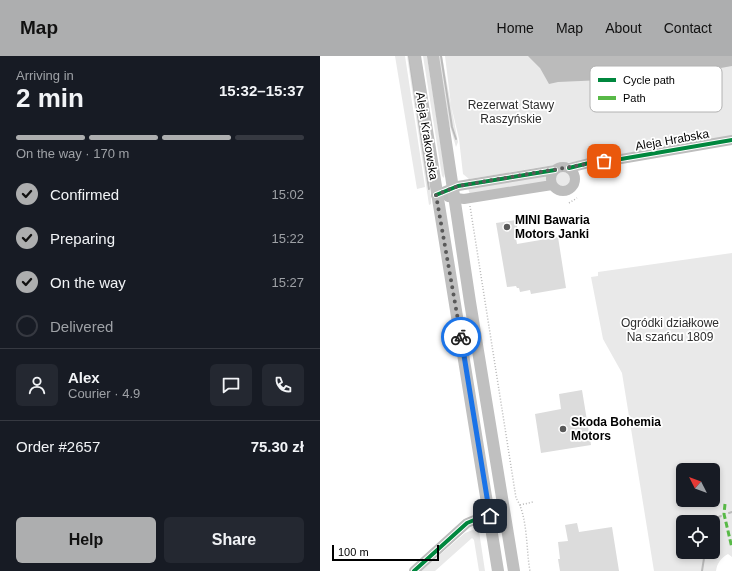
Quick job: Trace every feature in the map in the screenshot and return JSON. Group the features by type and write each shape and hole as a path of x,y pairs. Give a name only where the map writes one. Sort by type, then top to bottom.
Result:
{"main road":[{"name":"Aleja Krakowska","path":"415,56 436,195 498,571"},
{"name":"Aleja Krakowska","path":"432,56 514,571"},
{"path":"439,210 451,209 458,219"}],"street":[{"name":"Aleja Hrabska","path":"569,168 586,163 592,164 732,140"},
{"path":"555,170 551,178 552,185 559,191 565,192 573,187 576,179 582,171 592,164"},
{"path":"436,195 555,170 562,167 569,168 576,179"},
{"path":"454,192 464,199 552,185"},
{"path":"414,571 467,523 479,518 490,516"}],"path":[{"path":"568,203 577,198"},
{"path":"470,202 516,498 520,505 526,531 530,571"},
{"path":"520,505 533,502"}],"green space":[{"path":"395,56 405,56 425,187 417,189"},
{"path":"407,56 411,56 431,197 431,204 429,205"},
{"path":"423,56 427,56 445,173 444,178 442,176"},
{"path":"438,56 442,56 458,142 456,147 449,123"},
{"name":"Rezerwat Stawy Raszyńskie","path":"445,56 732,56 732,136 469,179 463,174 459,139 451,105"},
{"path":"563,172 570,177 571,180 566,187 563,188 556,183 555,180 560,173"},
{"path":"550,174 549,183 470,195 468,188"},
{"name":"Ogródki działkowe Na szańcu 1809","path":"732,253 732,557 728,554 723,557 718,563 716,571 654,571 622,373 603,339 591,277 598,276 598,272"},
{"path":"475,529 479,531 485,571 479,571 474,540 472,538 435,571 421,571 465,533"}],"shaded area":[{"path":"528,56 732,56 732,66 722,68 722,66 590,66 590,81 558,82 549,84 540,68"}],"building":[{"path":"516,220 518,232 515,233 517,244 558,237 566,288 531,294 530,290 520,292 519,288 516,286 507,287 496,223"},
{"name":"Skoda Bohemia Motors","path":"582,390 591,445 541,453 535,414 561,409 559,394"},
{"path":"577,523 579,532 612,527 619,571 560,571 558,542 568,541 565,525"}],"waterway":[{"path":"409,56 429,189"},
{"path":"441,56 452,127 456,139"},
{"path":"702,571 704,559"}],"marked path":[{"path":"725,504 724,514 732,548"}],"cycle path":[{"path":"569,168 589,163 592,164 732,140"},
{"path":"436,195 458,186 555,170"},
{"path":"414,571 467,523 479,518 490,516"}],"way so far":[{"path":"461,337 436,195 458,186 604,161"}],"place":[{"name":"MINI Bawaria Motors Janki","path":"507,227"},
{"name":"Skoda Bohemia Motors","path":"563,429"}],"route":[{"path":"461,337 490,516"}]}
